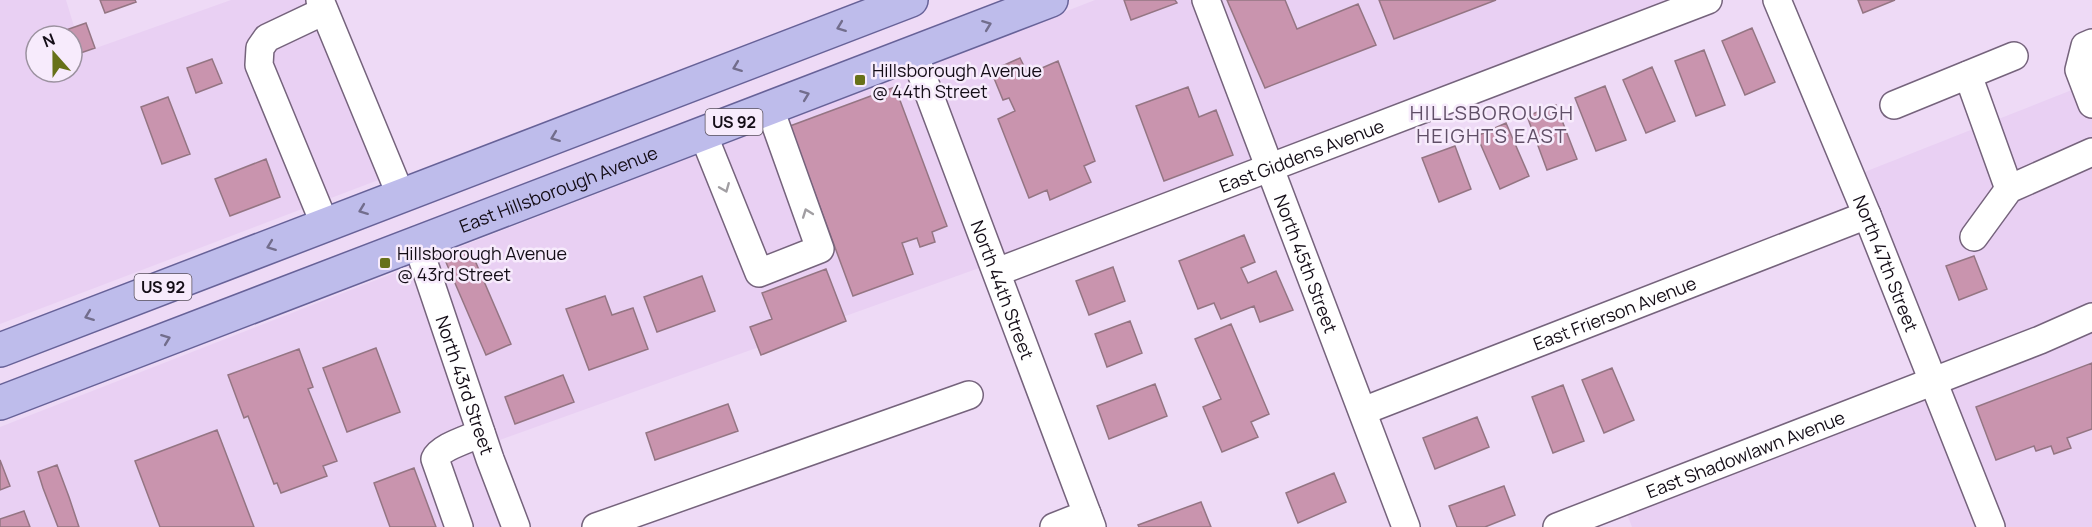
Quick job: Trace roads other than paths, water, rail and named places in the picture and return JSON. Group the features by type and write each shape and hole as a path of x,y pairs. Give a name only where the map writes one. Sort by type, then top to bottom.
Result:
{"main road":[{"name":"East Hillsborough Avenue","path":"0,403 1051,0"},
{"name":"US 92","path":"0,350 471,170 892,3"},
{"path":"417,243 425,209 459,196 471,170"},
{"path":"342,272 359,235 392,222 400,196"}],"street":[{"name":"North 45th Street","path":"1206,0 1407,527"},
{"name":"East Giddens Avenue","path":"997,272 1707,0"},
{"name":"North 47th Street","path":"1777,0 1867,215 1991,527"},
{"path":"325,225 259,65 260,48 267,38 322,6 400,196"},
{"path":"2092,42 2085,46 2079,70 2092,104"},
{"name":"North 44th Street","path":"914,54 1090,520"},
{"path":"1893,105 2014,56"},
{"path":"1968,75 2009,189"},
{"path":"703,134 759,273 820,249 770,108"},
{"path":"1974,237 2009,189 2092,152"},
{"name":"East Frierson Avenue","path":"1363,411 1867,215"},
{"name":"North 43rd Street","path":"417,243 516,527"},
{"name":"East Shadowlawn Avenue","path":"1557,527 2040,340 2092,317"},
{"path":"596,527 969,395"},
{"path":"459,527 435,459 436,454 482,433"},
{"path":"1054,527 1090,520"}],"place":[{"name":"Hillsborough Avenue @ 44th Street","path":"860,80"},
{"name":"Hillsborough Avenue @ 43rd Street","path":"385,263"}],"district":[{"name":"HILLSBOROUGH HEIGHTS EAST","path":"1492,124"}]}
